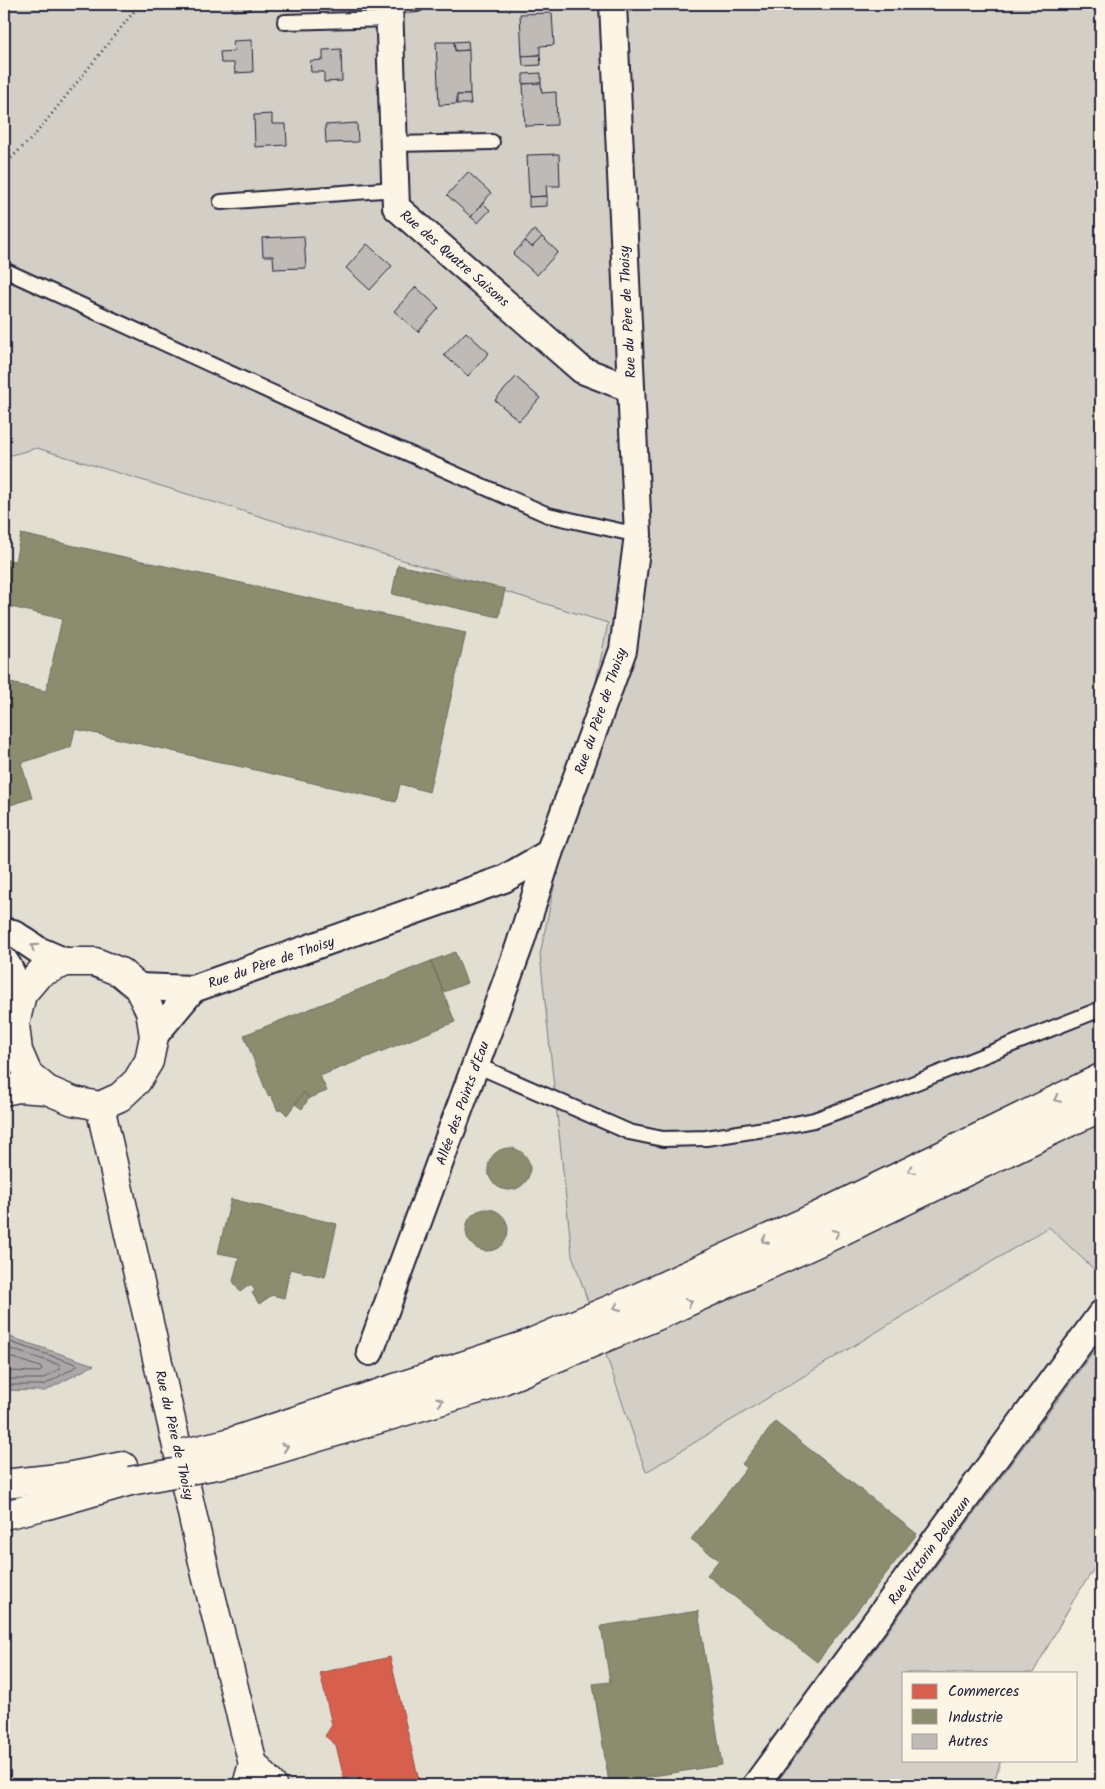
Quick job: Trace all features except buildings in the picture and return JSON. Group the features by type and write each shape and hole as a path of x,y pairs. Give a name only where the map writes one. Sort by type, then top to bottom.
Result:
{"main road":[{"name":"Rue du Père de Thoisy","path":"66,962 95,962 120,972 138,987 150,1011 154,1036 149,1061 136,1081 120,1098 100,1106 73,1101 47,1090 28,1074 9,1032 22,994 40,973 66,962"},
{"path":"233,1452 526,1345 619,1306 818,1216 1101,1078"},
{"path":"4,1091 18,1088 47,1090"},
{"name":"Rue du Père de Thoisy","path":"100,1106 250,1775 272,1785"},
{"path":"4,1496 233,1452 486,1387 659,1315 818,1242 1101,1107"},
{"path":"4,1484 130,1473"},
{"path":"4,1515 130,1473"},
{"path":"4,1477 68,1477"}],"street":[{"name":"Rue du Père de Thoisy","path":"138,987 193,989 504,879 549,854 623,650 638,535 613,4"},
{"name":"Rue des Quatre Saisons","path":"389,9 396,207 582,370 631,389"},
{"name":"Allée des Points d'Eau","path":"370,1352 519,947 549,854"},
{"path":"4,932 13,933 38,950 66,962"},
{"path":"4,960 22,994"},
{"name":"Rue du Père de Thoisy","path":"154,1036 193,989"},
{"name":"Rue Victorin Delauzun","path":"756,1785 1101,1314"}],"lane":[{"path":"285,22 417,4"},
{"path":"393,144 492,142"},
{"path":"221,202 396,189"},
{"path":"4,270 319,414 548,515 638,535"},
{"path":"476,1065 629,1132 663,1139 706,1138 814,1120 889,1093 1101,1009"}],"path":[{"path":"4,165 34,136 140,4"}],"shaded area":[{"path":"4,4 1101,4 1101,1276 1049,1227 646,1472 572,1255 540,955 608,623 37,448 4,457"},
{"path":"37,448 608,623 540,955 646,1472 1049,1227 1101,1276 1101,1341 775,1785 4,1785 4,457"},
{"path":"1101,1341 1101,1558 1073,1601 1034,1672 902,1672 902,1762 1000,1762 993,1785 775,1785"}],"water":[{"path":"4,1335 94,1365 45,1391 4,1390"}]}
